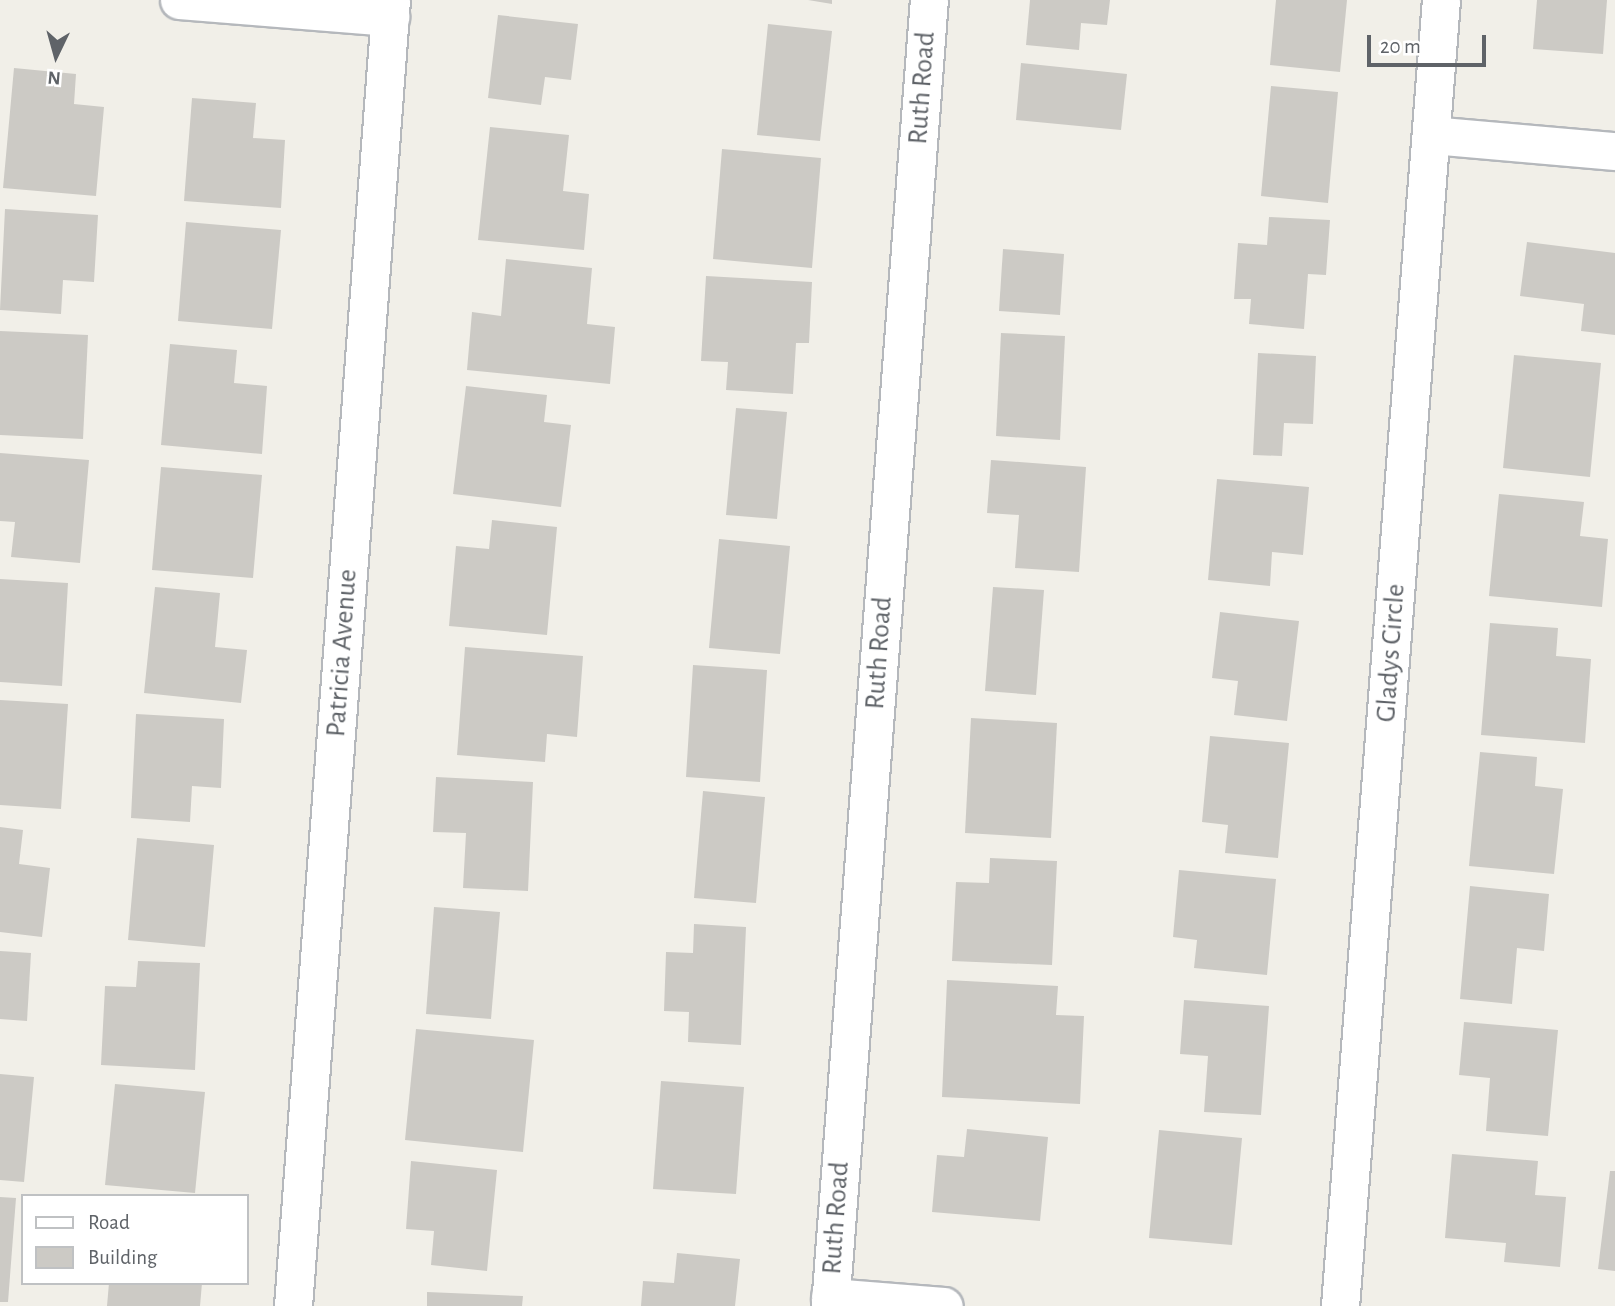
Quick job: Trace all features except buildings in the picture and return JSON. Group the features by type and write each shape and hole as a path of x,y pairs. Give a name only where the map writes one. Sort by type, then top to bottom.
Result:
{"street":[{"path":"179,0 391,8"},
{"name":"Ruth Road","path":"830,1302 929,0"},
{"name":"Gladys Circle","path":"1340,1306 1441,0"},
{"name":"Patricia Avenue","path":"293,1306 391,8"},
{"path":"1430,135 1615,151"},
{"path":"830,1302 944,1306"}]}
